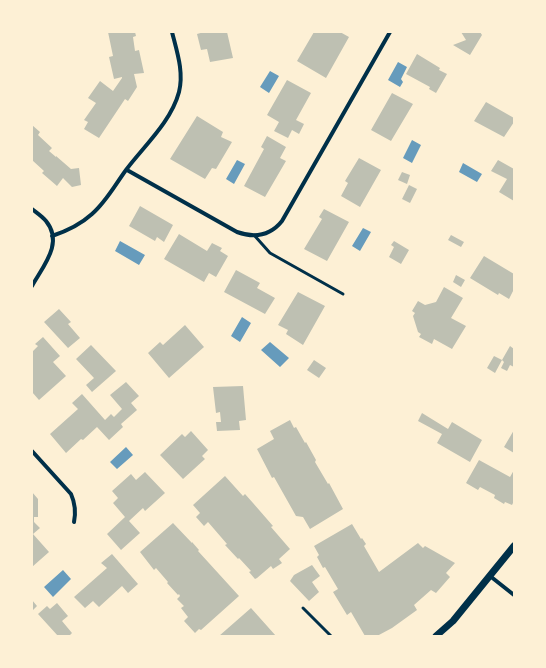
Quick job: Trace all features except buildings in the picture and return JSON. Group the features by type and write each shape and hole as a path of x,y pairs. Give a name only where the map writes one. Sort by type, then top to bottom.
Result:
{"street":[{"path":"52,236 75,226 101,205 170,115 177,100 181,70 172,32"},
{"path":"127,170 237,232 254,236 271,231 282,221 390,32"},
{"path":"32,208 48,224 52,236 53,248 32,286"},
{"path":"32,451 71,494 75,512 74,522"},
{"path":"436,636 453,620 514,546"},
{"path":"490,576 514,595"}],"lane":[{"path":"254,236 270,253 344,294"},
{"path":"303,608 331,636"}],"water":[{"path":"398,62 407,67 401,79 403,82 400,87 388,80"},
{"path":"270,71 279,76 269,93 260,87"},
{"path":"412,140 421,145 412,163 403,158"},
{"path":"237,160 245,164 234,184 226,179"},
{"path":"463,163 482,174 477,182 459,172"},
{"path":"363,228 371,232 360,251 352,246"},
{"path":"120,241 145,255 139,265 115,251"},
{"path":"242,317 251,323 240,342 231,336"},
{"path":"270,342 289,358 280,367 261,350"},
{"path":"126,447 133,455 117,469 110,462"},
{"path":"63,570 71,579 53,597 44,587"}]}
